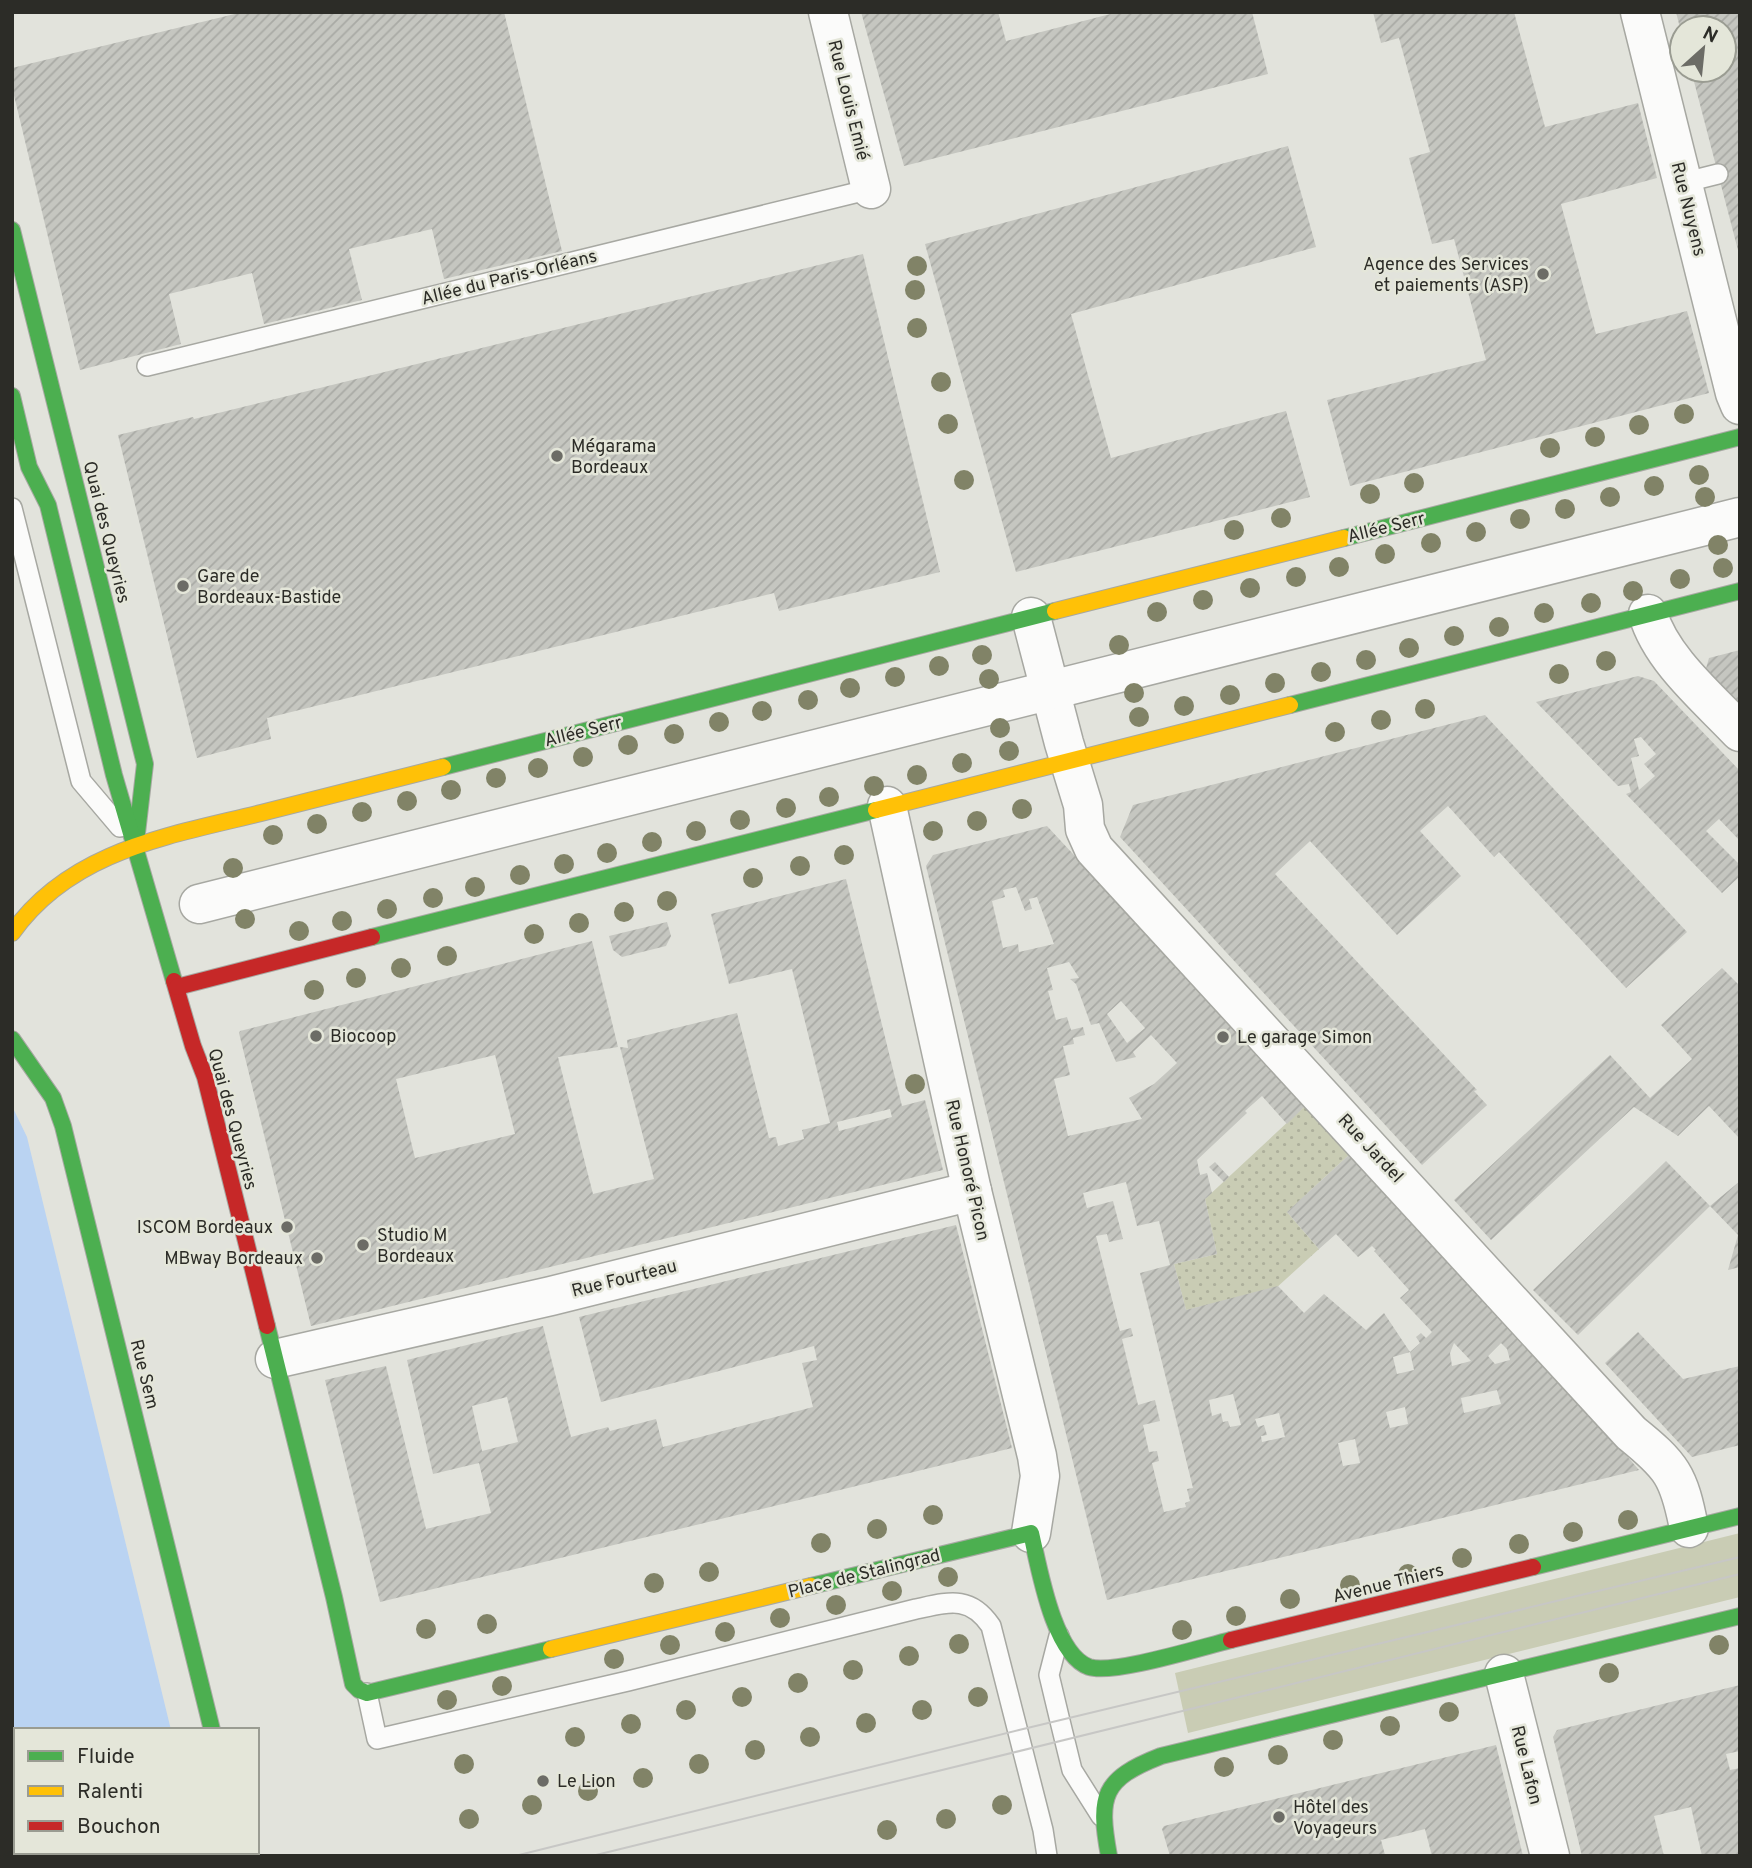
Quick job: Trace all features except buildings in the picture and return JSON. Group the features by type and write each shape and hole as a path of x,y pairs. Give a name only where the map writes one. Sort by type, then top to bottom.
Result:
{"street":[{"name":"Rue Louis Emié","path":"828,12 871,189"},
{"name":"Rue Nuyens","path":"1640,12 1700,178 1735,393 1740,405"},
{"name":"Quai des Queyries","path":"13,237 145,764 135,845"},
{"name":"Quai des Queyries","path":"12,396 29,467 48,505 114,775 192,1046 205,1077 337,1609 353,1684 367,1693"},
{"name":"Allée Serr","path":"135,845 1740,437"},
{"path":"199,904 1740,517"},
{"path":"177,987 1740,590"},
{"path":"1648,614 1653,632 1670,657 1740,732"},
{"path":"1031,617 1069,759"},
{"name":"Rue Jardel","path":"1069,759 1083,805 1085,829 1094,849 1631,1433 1660,1456 1673,1473 1684,1498 1689,1528"},
{"name":"Rue Honoré Picon","path":"887,806 972,1191 1037,1456 1040,1476 1031,1533"},
{"path":"12,933 40,897 55,886 135,845"},
{"name":"Rue Sem","path":"12,1039 53,1098 63,1126 212,1728"},
{"name":"Rue Fourteau","path":"275,1359 551,1296 972,1191"},
{"name":"Avenue Thiers","path":"1059,1636 1073,1657 1084,1666 1098,1669 1118,1668 1740,1516"},
{"path":"1031,1533 1059,1636"},
{"name":"Place de Stalingrad","path":"367,1693 1031,1533"},
{"path":"1109,1856 1102,1816 1105,1796 1113,1783 1142,1763 1161,1756 1740,1616"},
{"name":"Rue Lafon","path":"1504,1674 1550,1856"}],"lane":[{"name":"Allée du Paris-Orléans","path":"147,366 871,189"},
{"path":"12,509 20,573 80,781 135,845"},
{"path":"367,1693 377,1739 942,1603 973,1606 991,1626 1044,1829 1047,1856"},
{"path":"1059,1636 1049,1675 1059,1721 1072,1770 1102,1816"}],"green space":[{"path":"1306,1105 1350,1154 1287,1212 1319,1249 1275,1289 1186,1310 1174,1264 1217,1254 1205,1199"},
{"path":"1740,1533 1740,1597 1188,1733 1175,1673"}],"water":[{"path":"12,1106 27,1137 171,1728 14,1728 14,1854 201,1856 12,1856"}],"tram line":[{"path":"515,1856 1019,1730 1740,1557"},
{"path":"592,1856 1740,1574"}],"traffic: fast":[{"path":"12,230 145,764 137,833"},
{"path":"12,396 29,467 48,505 114,775 174,981"},
{"path":"1344,538 1740,437"},
{"path":"1290,705 1740,591"},
{"path":"443,767 1055,611"},
{"path":"372,937 876,810"},
{"path":"12,1039 53,1098 63,1126 212,1728"},
{"path":"267,1326 353,1684 367,1693 551,1649"},
{"path":"1533,1567 1740,1516"},
{"path":"811,1586 1031,1533 1043,1587 1057,1628 1077,1659 1089,1667 1137,1664 1231,1640"},
{"path":"1109,1856 1104,1818 1109,1792 1126,1773 1161,1756 1740,1616"}],"traffic: slow":[{"path":"1055,611 1344,538"},
{"path":"876,810 1290,705"},
{"path":"12,933 36,905 63,882 124,850 157,839 443,767"},
{"path":"551,1649 811,1586"}],"traffic: jam":[{"path":"177,987 372,937"},
{"path":"174,981 205,1077 267,1326"},
{"path":"1231,1640 1533,1567"}],"place":[{"name":"Agence des Services et paiements (ASP)","path":"1543,274"},
{"name":"Mégarama Bordeaux","path":"557,456"},
{"name":"Gare de Bordeaux-Bastide","path":"183,586"},
{"name":"Biocoop","path":"316,1036"},
{"name":"Le garage Simon","path":"1223,1037"},
{"name":"ISCOM Bordeaux","path":"287,1227"},
{"name":"Studio M Bordeaux","path":"363,1245"},
{"name":"MBway Bordeaux","path":"317,1258"},
{"name":"Le Lion","path":"543,1781"},
{"name":"Hôtel des Voyageurs","path":"1279,1817"}]}
